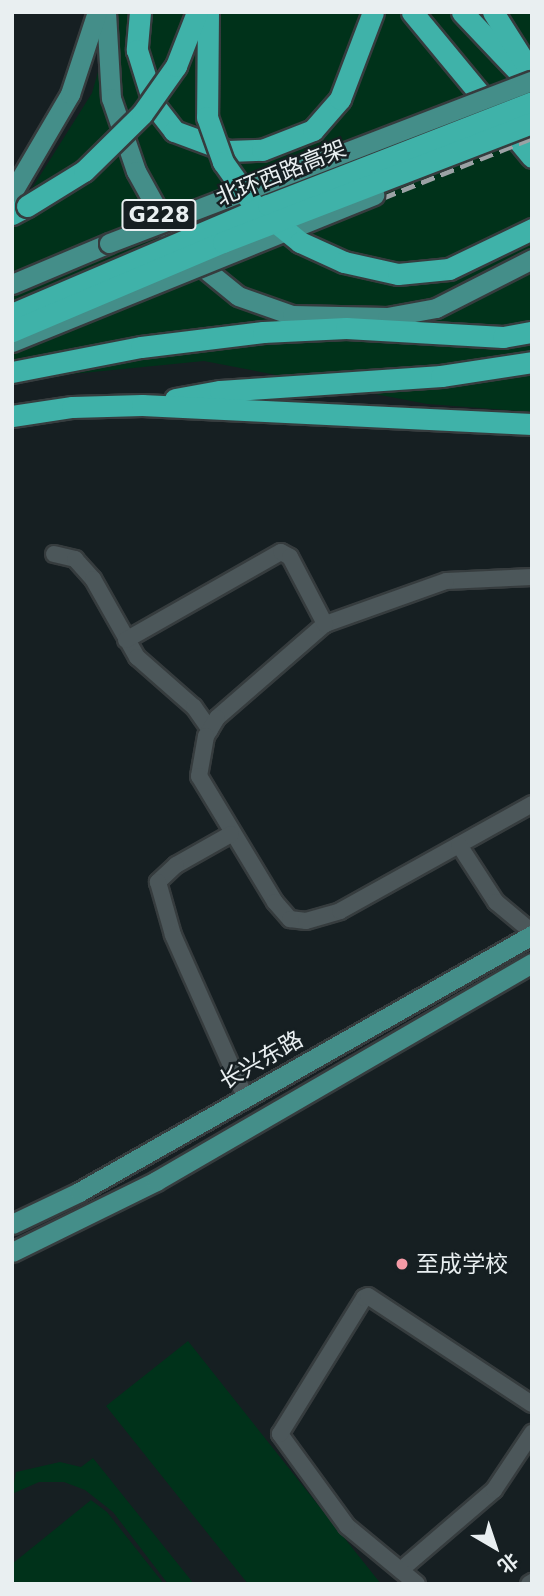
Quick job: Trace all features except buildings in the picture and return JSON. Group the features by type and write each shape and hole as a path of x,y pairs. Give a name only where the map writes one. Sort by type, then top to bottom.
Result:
{"highway":[{"path":"140,12 137,50 153,105 174,131 228,151 262,150 313,130 340,99 373,12"},
{"path":"12,214 83,171 142,114 176,66 197,12"},
{"path":"208,12 207,117 223,162 251,203 300,242 344,262 398,274 449,270 532,229"},
{"path":"462,12 532,80"},
{"path":"482,12 532,80"},
{"path":"493,12 532,80"},
{"path":"412,16 532,157"},
{"name":"北环西路高架","path":"12,314 268,205 532,102"},
{"name":"北环西路高架","path":"12,331 223,242 532,122"},
{"path":"12,372 141,347 263,332 346,328 503,337 532,332"},
{"path":"142,405 220,391 320,382 441,376 532,362"},
{"path":"12,416 72,407 142,405 532,424"}],"main road":[{"path":"12,193 70,94 97,12"},
{"name":"G228","path":"106,12 111,98 136,171 178,247 238,296 292,315 332,318 387,317 436,308 532,260"},
{"path":"12,284 109,243 532,80"},
{"path":"12,342 532,133"},
{"name":"长兴东路","path":"12,1224 79,1192 532,933"},
{"path":"12,1252 156,1181 532,963"}],"lane":[{"path":"126,640 281,552 289,557 325,624"},
{"path":"54,554 75,559 93,579 126,640 161,683 194,708 209,730"},
{"path":"532,577 446,581 325,624 217,718 209,730 199,776 231,834 290,919 306,921 340,911 532,804"},
{"path":"231,834 176,865 158,882 173,935 245,1097"},
{"path":"459,845 496,902 532,933"},
{"path":"417,1584 403,1568 347,1526 280,1434 364,1298 532,1404"},
{"path":"403,1568 494,1490 532,1433"}],"green space":[{"path":"115,12 532,12 532,412 427,404 204,361 22,379 12,364 12,220 92,93"},
{"path":"188,1341 381,1584 248,1584 106,1406"},
{"path":"93,1458 194,1584 168,1584 113,1512 85,1490 64,1482 39,1482 12,1494 16,1472 60,1462 81,1467"},
{"path":"91,1500 107,1512 164,1584 12,1584 12,1564"}],"railway":[{"path":"12,326 532,112"},
{"path":"12,347 532,138"}],"place":[{"name":"至成学校","path":"402,1264"}]}
